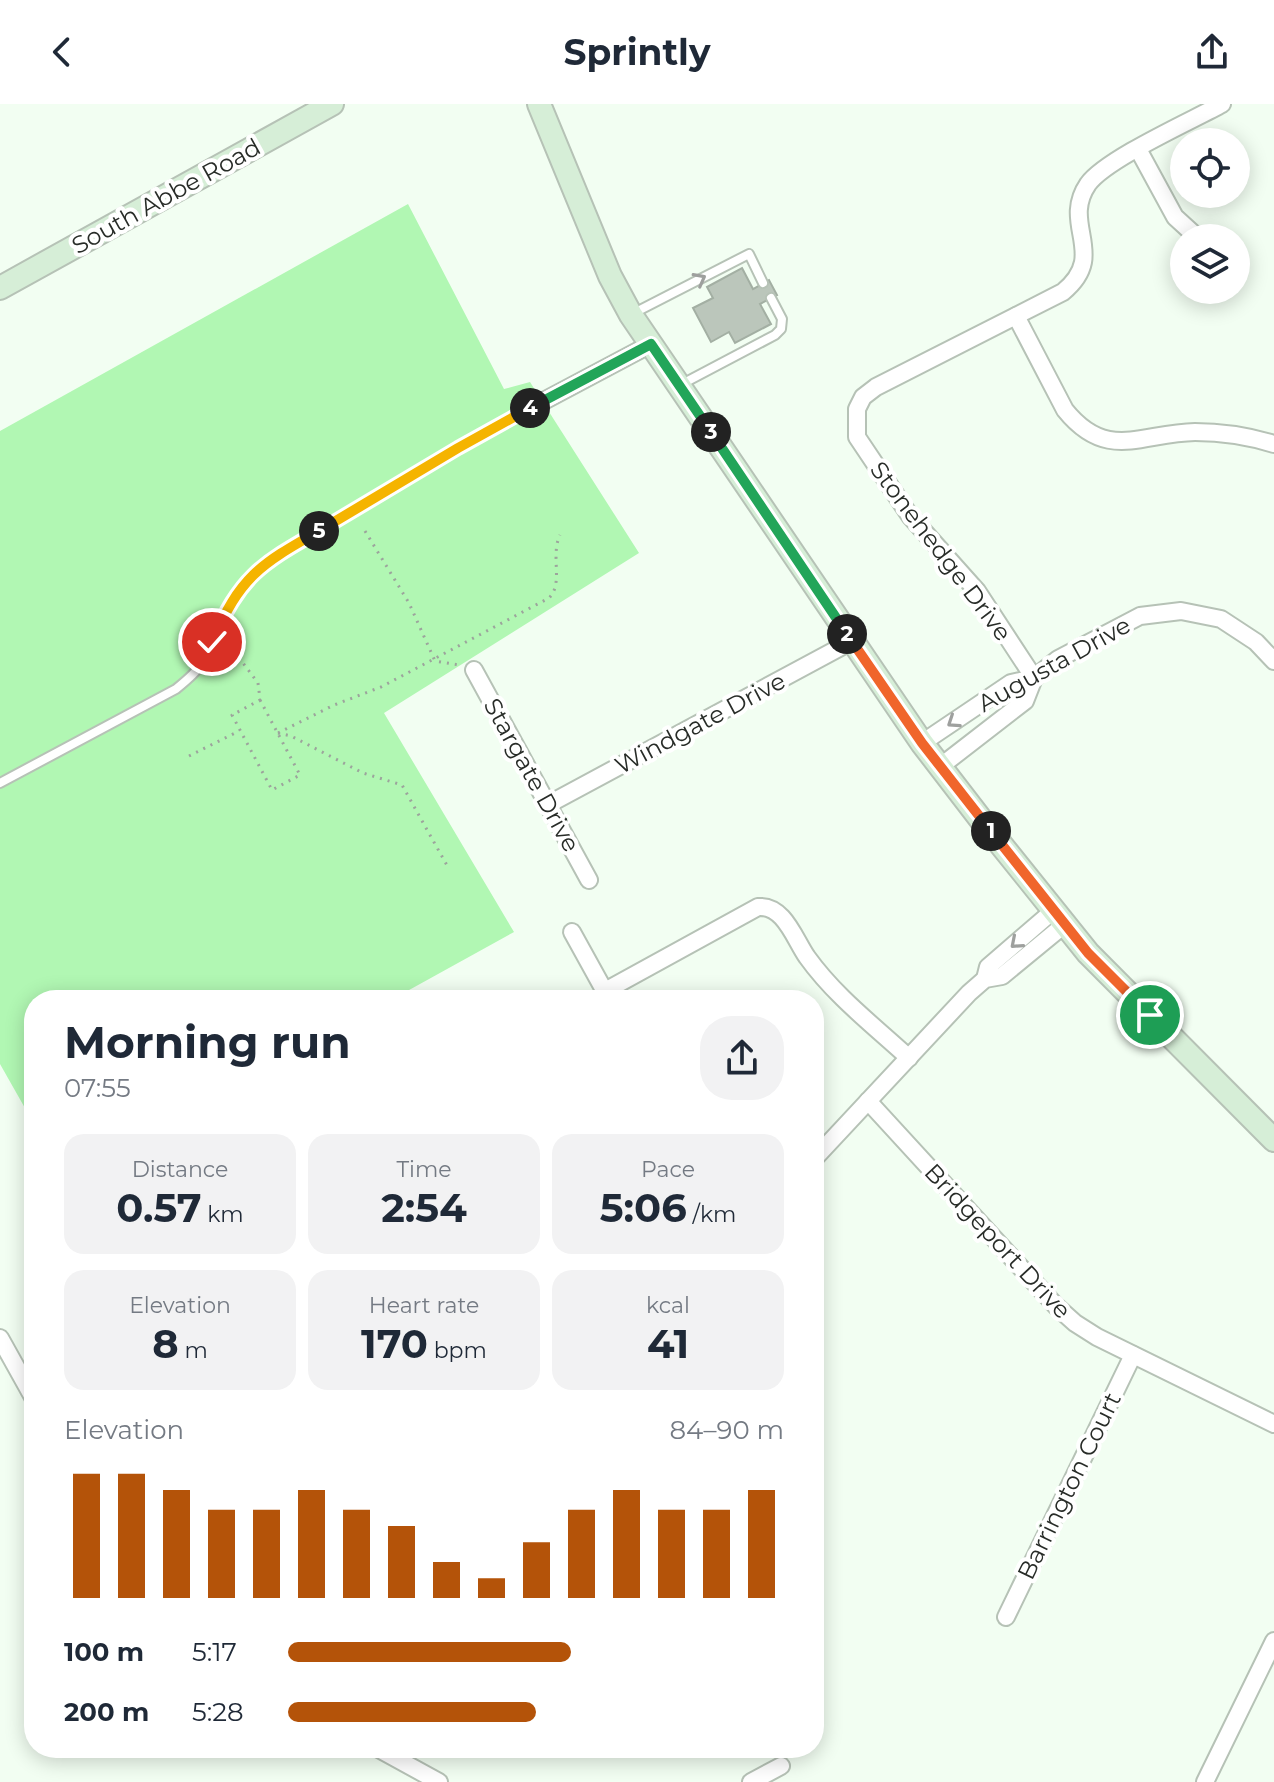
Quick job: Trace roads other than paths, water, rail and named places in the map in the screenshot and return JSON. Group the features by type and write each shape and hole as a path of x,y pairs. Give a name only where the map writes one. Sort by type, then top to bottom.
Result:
{"street":[{"name":"South Abbe Road","path":"0,288 332,104"},
{"path":"539,104 610,276 631,315 922,743 1088,953 1274,1140"},
{"name":"Stonehedge Drive","path":"1034,678 977,591 895,495 857,437 857,409 863,397 876,387 1063,292 1075,282 1083,269 1084,257 1077,209 1097,173 1222,104"},
{"path":"1138,149 1175,217 1183,224"},
{"path":"1016,316 1065,410 1090,434 1108,441 1127,442 1193,432 1247,436 1274,444"},
{"path":"538,404 651,344"},
{"name":"Augusta Drive","path":"922,743 1011,683 1034,678 1058,659 1121,625 1160,612 1181,611 1221,619 1256,642 1274,661"},
{"name":"Windgate Drive","path":"549,804 852,641"},
{"name":"Stargate Drive","path":"472,669 589,880"},
{"path":"941,766 1025,701 1034,678"},
{"path":"616,990 758,907 769,906 785,922 832,989 909,1058"},
{"path":"824,1148 985,979 988,967 1058,918"},
{"path":"572,932 604,990"},
{"name":"Bridgeport Drive","path":"868,1101 1075,1323 1097,1337 1274,1424"},
{"path":"0,1338 24,1381"},
{"name":"Barrington Court","path":"1006,1617 1133,1355"},
{"path":"1205,1782 1274,1641"},
{"path":"395,1758 439,1782"},
{"path":"751,1782 781,1766"}],"lane":[{"path":"631,315 749,254 763,283"},
{"path":"679,385 775,335 781,329 782,319 771,298"},
{"path":"0,783 176,689 193,675 206,658 230,603 260,567 458,448 538,404"}]}
